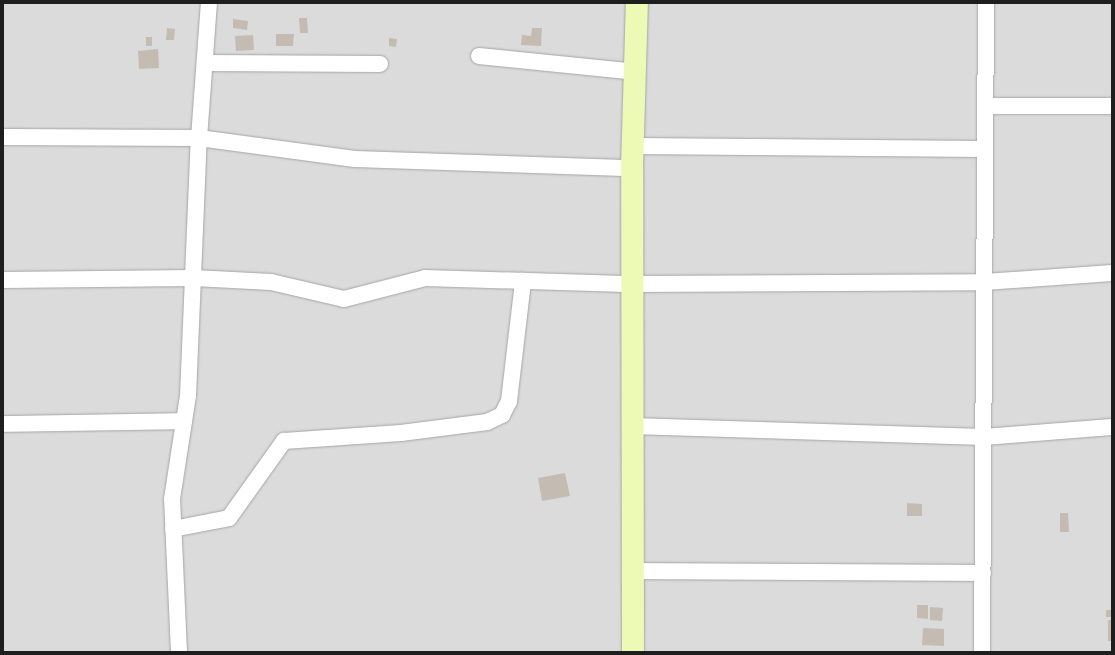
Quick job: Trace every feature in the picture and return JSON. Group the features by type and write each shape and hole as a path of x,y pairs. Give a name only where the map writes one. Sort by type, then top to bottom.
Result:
{"main road":[{"path":"633,652 632,168 635,146 637,3"}],"street":[{"path":"179,652 173,529 174,471 184,421 194,278 199,138 209,3"},
{"path":"982,652 986,3"},
{"path":"479,56 637,72"},
{"path":"205,63 380,64"},
{"path":"986,106 1112,106"},
{"path":"3,137 199,138 355,159 632,168"},
{"path":"635,146 985,149"},
{"path":"3,280 194,278 271,282 344,299 425,278 633,284 985,282 1112,273"},
{"path":"173,529 229,518 284,441 401,433 487,422 502,415 509,401 523,281"},
{"path":"3,424 184,421"},
{"path":"632,426 984,437 1112,427"},
{"path":"632,570 983,573"}],"shaded area":[{"path":"3,3 1112,3 1112,652 3,652"}],"building":[{"path":"299,18 307,18 308,33 300,33"},
{"path":"233,19 248,21 247,30 233,28"},
{"path":"167,28 175,29 174,40 166,40"},
{"path":"532,28 542,28 541,46 521,45 522,35 531,36"},
{"path":"276,34 294,34 293,46 276,46"},
{"path":"253,35 254,50 236,51 235,36"},
{"path":"146,37 152,37 152,46 146,46"},
{"path":"389,38 397,39 396,47 389,46"},
{"path":"158,49 159,68 139,69 138,51"},
{"path":"565,473 570,496 542,501 538,478"},
{"path":"907,503 922,504 922,516 907,516"},
{"path":"1060,513 1068,513 1069,532 1060,532"},
{"path":"917,605 928,605 928,619 917,618"},
{"path":"930,607 943,608 942,621 930,620"},
{"path":"1106,610 1112,610 1112,617 1106,617"},
{"path":"1108,620 1112,620 1112,641 1108,641"},
{"path":"923,628 944,629 944,646 922,645"}]}
